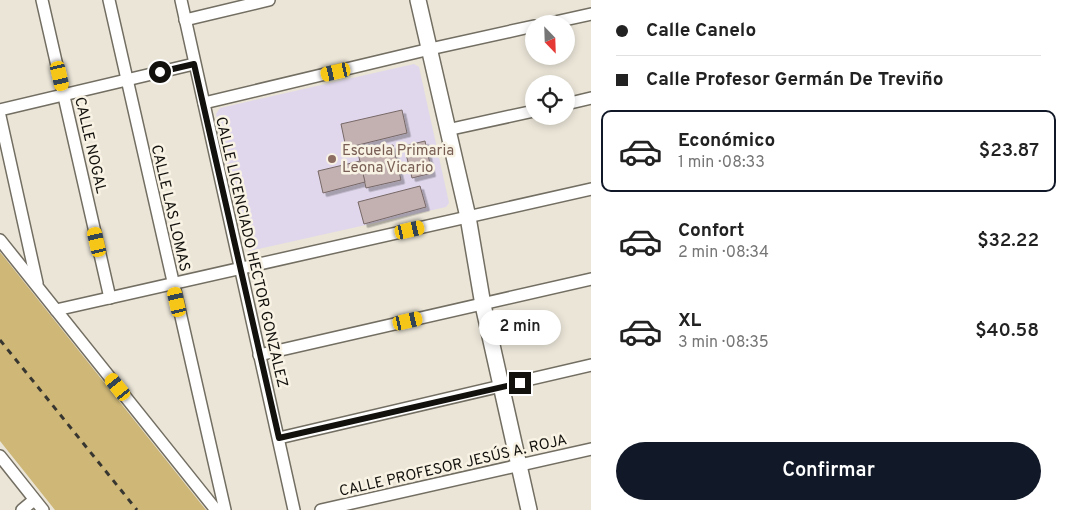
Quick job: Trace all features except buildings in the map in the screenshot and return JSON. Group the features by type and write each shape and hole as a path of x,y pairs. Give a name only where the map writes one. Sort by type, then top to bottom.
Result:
{"street":[{"name":"CALLE NOGAL","path":"42,0 110,298"},
{"name":"CALLE LAS LOMAS","path":"109,0 224,510"},
{"name":"CALLE LICENCIADO HECTOR GONZALEZ","path":"180,0 294,510"},
{"path":"185,20 269,0"},
{"path":"418,0 468,217 483,304 529,510"},
{"path":"575,18 591,14"},
{"path":"204,104 525,28"},
{"path":"0,110 194,64"},
{"path":"575,102 591,98"},
{"path":"447,130 525,113"},
{"path":"0,116 38,287"},
{"path":"56,310 591,189"},
{"path":"0,240 216,510"},
{"path":"259,355 591,279"},
{"path":"279,438 591,365"},
{"name":"CALLE PROFESOR JESÚS A. ROJA","path":"321,510 591,449"},
{"path":"0,456 43,510"},
{"path":"22,510 34,500"}],"shaded area":[{"name":"Escuela Primaria Leona Vicario","path":"414,64 419,67 449,203 446,207 250,251 245,248 216,114 220,108"},
{"path":"0,252 206,510 55,510 0,441"}],"railway":[{"path":"0,340 137,510"}],"place":[{"name":"Escuela Primaria Leona Vicario","path":"332,159"}],"route":[{"path":"160,72 194,64 279,438 520,383"}]}
